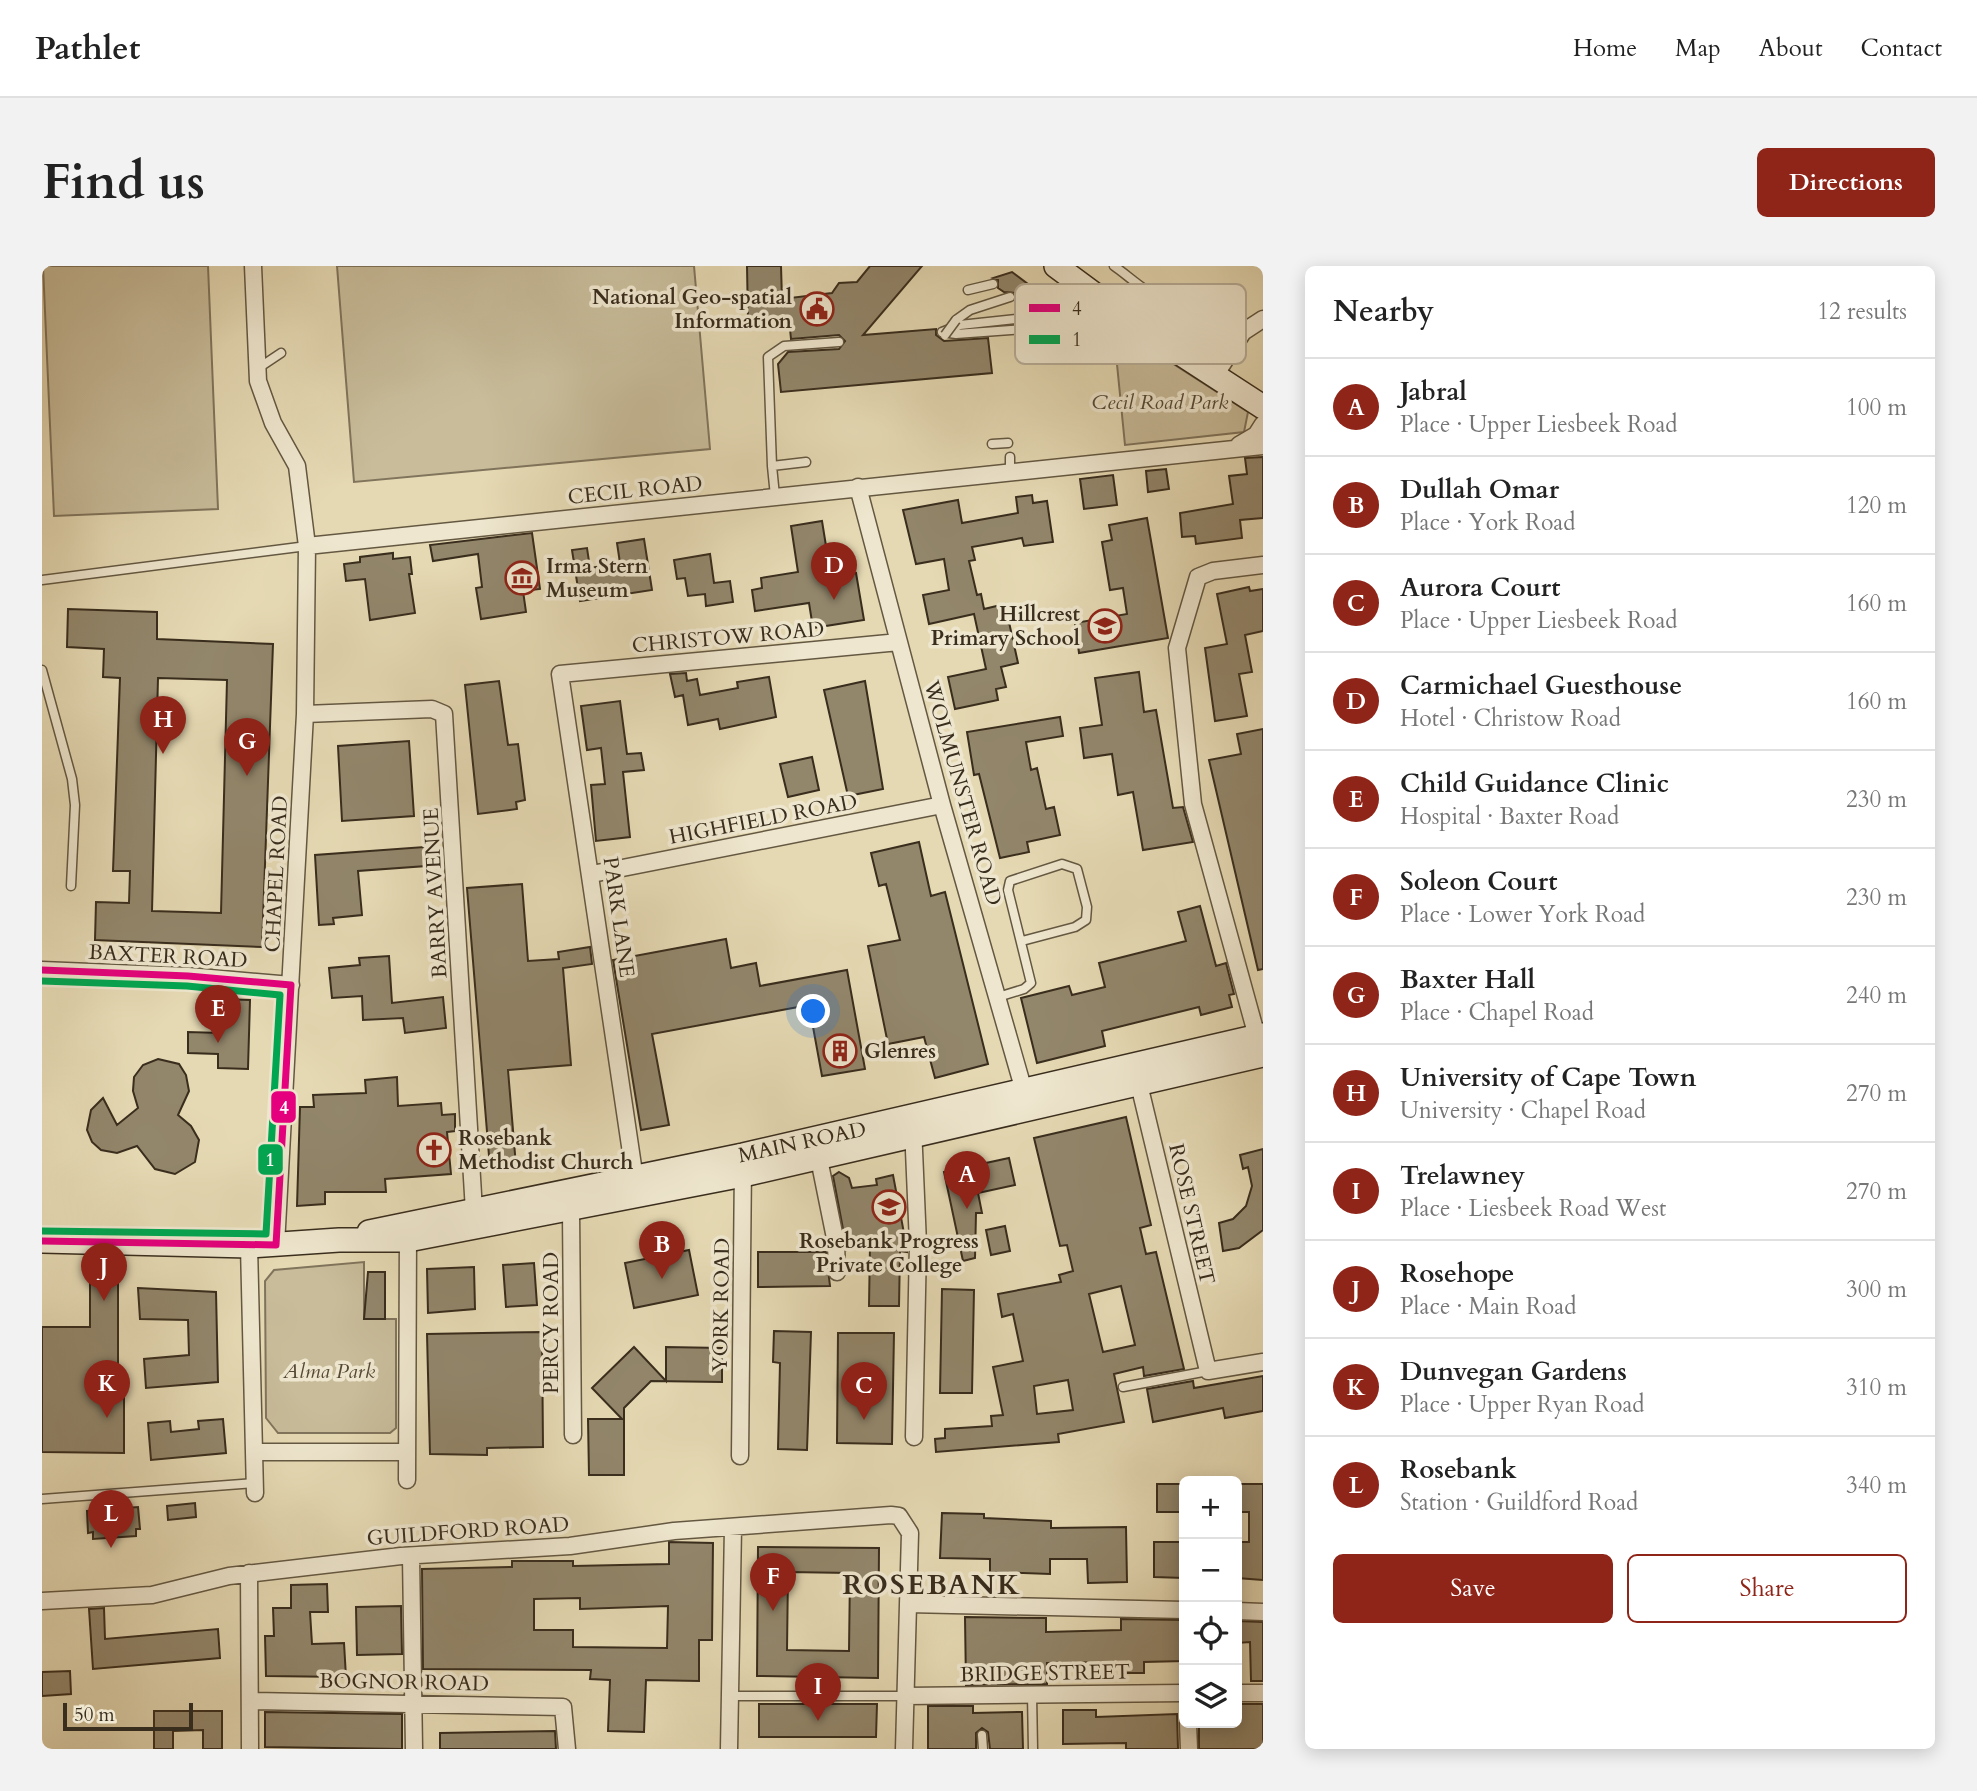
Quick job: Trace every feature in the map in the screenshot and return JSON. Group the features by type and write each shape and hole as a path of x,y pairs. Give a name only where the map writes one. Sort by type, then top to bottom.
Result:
{"main road":[{"path":"1056,266 1079,284"},
{"path":"1200,364 1263,407"},
{"name":"MAIN ROAD","path":"42,1241 276,1245 339,1240 571,1211 743,1165 1261,1046"},
{"name":"MAIN ROAD","path":"408,1232 474,1211 743,1165 819,1159 913,1127"}],"street":[{"name":"CHAPEL ROAD","path":"253,266 257,369 264,401 297,466 307,546 304,714 276,1245"},
{"path":"1246,330 1263,319"},
{"path":"1216,374 1222,364"},
{"path":"1233,447 1250,440 1263,424"},
{"name":"CECIL ROAD","path":"307,546 858,487 1010,464 1263,446"},
{"name":"WOLMUNSTER ROAD","path":"858,487 942,805 1027,1100"},
{"path":"1261,1046 1193,804 1177,648 1198,577 1213,571 1263,565"},
{"name":"CHRISTOW ROAD","path":"560,674 899,642"},
{"name":"PARK LANE","path":"560,674 634,1166"},
{"name":"BARRY AVENUE","path":"304,714 432,709 444,714 474,1211"},
{"name":"HIGHFIELD ROAD","path":"592,874 942,805"},
{"name":"BAXTER ROAD","path":"42,970 188,976 291,985"},
{"name":"ROSE STREET","path":"1136,1075 1208,1371"},
{"path":"913,1127 918,1244 914,1437"},
{"path":"819,1159 836,1243 837,1272"},
{"name":"YORK ROAD","path":"740,1456 743,1165"},
{"name":"PERCY ROAD","path":"571,1211 573,1435"},
{"path":"407,1480 408,1232"},
{"path":"249,1246 255,1482"},
{"path":"1208,1371 1263,1362"},
{"path":"254,1452 406,1452"},
{"name":"GUILDFORD ROAD","path":"42,1601 152,1595 249,1573 411,1556 570,1546 674,1531 900,1516 910,1533 908,1604"},
{"path":"729,1749 733,1527"},
{"path":"411,1556 414,1749"},
{"path":"249,1573 250,1749"},
{"path":"904,1749 908,1604 1179,1610"},
{"path":"1242,1611 1263,1612"},
{"name":"BRIDGE STREET","path":"906,1696 1179,1693"},
{"path":"1242,1693 1263,1693"},
{"name":"BOGNOR ROAD","path":"250,1701 557,1706 563,1707 565,1713 567,1749"},
{"path":"1188,1728 1189,1749"}],"lane":[{"path":"1114,266 1139,284"},
{"path":"968,290 993,284"},
{"path":"945,335 970,310 1010,297"},
{"path":"1015,319 960,325 943,332 956,334 1015,330"},
{"path":"775,496 768,357 784,346 839,342"},
{"path":"257,369 281,353"},
{"path":"992,444 1008,443"},
{"path":"772,466 806,462"},
{"name":"CECIL ROAD","path":"42,580 307,546"},
{"path":"42,670 72,779 75,806 71,886"},
{"path":"998,997 1030,985 1022,940 1008,890 1010,881 1062,864 1077,869 1087,907 1086,920 1076,927 1022,940"},
{"path":"1123,1387 1208,1371"},
{"path":"42,1499 255,1482"},
{"path":"1032,1694 1033,1749"},
{"path":"729,1696 906,1696"},
{"path":"982,1735 983,1749"}],"green space":[{"path":"43,266 208,266 218,509 54,516"},
{"path":"337,266 694,266 710,449 354,482"},
{"name":"Cecil Road Park","path":"1117,364 1173,364 1248,412 1244,432 1125,445"},
{"name":"Alma Park","path":"364,1262 364,1319 396,1319 396,1428 390,1433 278,1433 266,1418 265,1281 274,1270"}],"building":[{"path":"747,266 781,266 782,299 832,293 839,283 857,282 870,266 922,266 863,335 936,329 936,335 944,341 988,338 992,373 781,392 778,364 788,352 839,349 845,341 839,335 791,339 789,319 748,321"},
{"path":"1012,272 1028,284 1015,284 1015,293 1004,292 998,288 998,280 993,278"},
{"path":"1263,457 1263,518 1240,520 1242,538 1196,544 1195,536 1182,537 1180,513 1233,504 1229,476 1247,474 1245,458"},
{"path":"1166,469 1169,489 1148,492 1146,471"},
{"path":"1113,475 1117,505 1084,509 1080,479"},
{"path":"1032,495 1033,503 1047,501 1053,542 1024,546 1022,538 972,547 975,560 969,561 977,595 981,594 984,609 1005,604 1018,663 1001,667 1006,687 996,689 998,700 955,709 948,677 986,669 974,614 929,624 923,595 949,590 944,559 916,564 903,510 958,500 962,523 1018,513 1016,497"},
{"path":"1147,518 1168,638 1079,653 1075,623 1127,614 1123,588 1110,590 1102,542 1112,540 1109,525"},
{"path":"822,521 831,577 856,573 864,620 813,628 809,603 755,611 752,590 762,588 761,578 798,572 791,526"},
{"name":"Irma Stern Museum","path":"532,533 540,589 523,591 526,612 481,619 476,588 482,587 478,554 433,561 430,545"},
{"path":"644,539 652,590 580,601 572,550 587,548 590,568 620,563 617,543"},
{"path":"393,553 393,559 410,557 412,574 409,574 415,613 370,620 365,579 346,581 344,564 360,562 360,557"},
{"path":"710,554 714,583 730,581 733,602 706,606 705,594 688,596 685,578 677,579 674,560"},
{"path":"1249,587 1250,591 1263,589 1263,631 1245,635 1252,672 1239,674 1247,716 1215,721 1205,648 1227,644 1217,594"},
{"path":"68,609 157,612 157,639 273,644 262,947 95,940 96,902 129,903 130,871 113,871 120,678 103,677 104,649 67,647","holes":["158,678 227,680 221,913 152,911"]},
{"path":"1139,672 1144,712 1156,710 1173,808 1183,807 1193,842 1143,850 1133,792 1118,795 1112,754 1084,758 1080,728 1102,725 1095,678"},
{"path":"686,673 687,681 697,679 700,695 738,688 737,682 769,677 776,717 720,729 718,719 688,725 683,695 675,697 670,674"},
{"path":"499,681 508,745 518,744 525,800 516,802 517,809 478,814 465,685"},
{"path":"865,681 883,789 848,796 824,690"},
{"path":"620,701 627,754 641,753 644,770 623,772 630,837 596,841 591,785 605,784 601,748 587,750 581,706"},
{"path":"1060,717 1063,736 1026,742 1031,770 1037,768 1046,809 1054,807 1060,835 1027,842 1029,852 1000,858 979,774 974,775 967,732"},
{"path":"1263,729 1263,969 1258,970 1209,760 1241,754 1237,734"},
{"path":"409,741 414,816 342,821 338,746"},
{"path":"812,757 819,790 788,797 780,764"},
{"path":"919,842 931,896 945,892 988,1064 935,1078 924,1037 888,1044 868,946 900,940 886,884 879,886 871,853"},
{"path":"438,846 440,865 358,871 362,915 333,918 334,924 319,925 315,855"},
{"path":"522,884 528,961 559,959 558,952 590,947 592,964 563,968 571,1065 508,1070 516,1166 490,1168 467,888"},
{"path":"1200,906 1216,966 1226,963 1234,994 1229,995 1232,1007 1201,1015 1199,1007 1102,1031 1105,1046 1037,1063 1021,998 1069,986 1072,995 1105,987 1099,963 1186,941 1178,912"},
{"name":"Glenres","path":"726,939 731,968 756,963 760,986 847,970 865,1069 822,1076 809,1005 652,1034 669,1125 641,1130 613,960"},
{"path":"389,956 392,1003 443,997 446,1028 405,1033 403,1018 363,1020 362,996 332,998 329,968 360,965 359,958"},
{"path":"222,999 250,1000 248,1069 218,1068 218,1054 188,1053 188,1032 221,1033"},
{"path":"158,1059 179,1064 186,1075 189,1091 178,1115 191,1126 199,1140 195,1162 175,1174 155,1169 137,1146 117,1153 101,1150 92,1142 87,1130 91,1110 103,1098 117,1125 138,1108 133,1091 134,1077 143,1065"},
{"path":"397,1077 398,1106 441,1103 442,1115 455,1114 455,1131 447,1132 451,1174 385,1179 386,1192 325,1192 325,1204 297,1206 300,1107 314,1107 313,1095 366,1093 365,1080"},
{"path":"1126,1117 1151,1225 1140,1228 1146,1254 1156,1252 1184,1369 1144,1376 1143,1367 1114,1374 1124,1422 1058,1434 1059,1442 936,1452 935,1439 945,1438 945,1429 992,1426 991,1416 1003,1415 993,1367 1023,1361 1013,1314 1002,1317 998,1294 1061,1282 1059,1275 1073,1271 1067,1245 1060,1246 1034,1138","holes":["1121,1286 1135,1345 1103,1352 1089,1294","1068,1380 1073,1410 1037,1414 1034,1386"]},
{"path":"1263,1149 1263,1230 1239,1248 1223,1251 1219,1223 1233,1219 1246,1206 1252,1186 1248,1167 1243,1169 1240,1155"},
{"path":"1009,1158 1015,1185 978,1193 982,1213 976,1213 975,1258 963,1261 944,1172"},
{"path":"839,1172 849,1178 852,1188 877,1185 876,1179 893,1175 907,1249 907,1252 900,1251 899,1306 869,1306 870,1245 847,1250 833,1176"},
{"path":"1005,1226 1010,1251 991,1255 986,1230"},
{"path":"689,1250 698,1295 634,1308 625,1263"},
{"path":"758,1252 826,1252 830,1286 758,1287"},
{"path":"534,1263 537,1305 506,1307 503,1265"},
{"path":"474,1267 475,1309 428,1313 427,1269"},
{"path":"368,1272 385,1272 385,1319 364,1319"},
{"path":"90,1276 118,1276 118,1383 124,1384 124,1453 42,1452 42,1327 90,1327"},
{"path":"138,1288 216,1292 218,1382 146,1388 144,1359 189,1355 188,1320 140,1319"},
{"path":"942,1289 974,1290 972,1393 940,1393"},
{"path":"774,1331 811,1332 807,1450 778,1449 780,1363 773,1362"},
{"path":"542,1332 543,1447 487,1448 487,1455 430,1454 427,1334"},
{"path":"838,1333 894,1333 892,1444 837,1443"},
{"path":"634,1347 666,1381 666,1347 722,1348 722,1382 651,1381 624,1408 624,1475 589,1475 588,1419 622,1419 592,1388"},
{"path":"1263,1376 1263,1411 1225,1418 1223,1408 1153,1422 1147,1389 1193,1381 1194,1388"},
{"path":"223,1419 226,1453 151,1460 148,1423 170,1421 171,1432 199,1429 198,1421"},
{"path":"1157,1484 1179,1484 1179,1512 1157,1512"},
{"path":"1242,1484 1263,1484 1263,1580 1242,1578 1242,1542 1249,1542 1249,1512 1242,1512"},
{"path":"195,1503 196,1517 168,1520 167,1506"},
{"path":"138,1507 140,1529 136,1529 136,1536 93,1539 93,1532 88,1533 87,1511"},
{"path":"942,1513 1051,1521 1051,1528 1126,1527 1127,1582 1088,1583 1087,1559 1050,1559 1050,1574 990,1572 990,1559 940,1558"},
{"path":"669,1542 713,1543 712,1640 699,1640 699,1681 646,1680 644,1732 608,1731 610,1680 590,1679 591,1670 423,1669 422,1569 512,1567 512,1561 573,1561 573,1566 669,1564","holes":["580,1598 580,1609 668,1606 667,1648 573,1647 573,1630 534,1630 534,1599"]},
{"path":"1154,1542 1179,1542 1179,1578 1154,1577"},
{"path":"758,1547 879,1548 878,1678 757,1676","holes":["788,1572 850,1573 849,1651 787,1650"]},
{"path":"327,1584 328,1612 310,1612 312,1644 344,1643 346,1677 266,1676 265,1636 274,1636 273,1608 291,1608 291,1585"},
{"path":"401,1606 402,1654 357,1655 356,1607"},
{"path":"104,1608 105,1639 218,1629 220,1658 93,1669 89,1609"},
{"path":"965,1617 1046,1618 1046,1632 1121,1630 1121,1619 1179,1620 1179,1661 1144,1662 1144,1673 1122,1673 1122,1662 1047,1663 1047,1684 966,1685"},
{"path":"1242,1621 1263,1622 1263,1681 1251,1681 1250,1642 1242,1643"},
{"path":"70,1671 71,1694 42,1696 42,1672"},
{"path":"759,1704 877,1704 876,1737 759,1737"},
{"path":"1242,1704 1263,1704 1263,1749 1199,1749 1199,1728 1242,1728"},
{"path":"928,1706 973,1706 973,1713 1022,1712 1023,1749 990,1749 988,1732 982,1728 976,1733 976,1749 928,1749"},
{"path":"1063,1710 1096,1710 1096,1717 1177,1714 1178,1749 1126,1749 1126,1743 1063,1744"},
{"path":"154,1711 222,1711 222,1749 203,1749 203,1730 173,1731 173,1749 154,1749"},
{"path":"265,1712 402,1714 402,1749 265,1747"},
{"path":"555,1731 556,1749 440,1749 440,1733"}],"transit line":[{"name":"4","path":"42,970 188,976 291,985 276,1245 42,1241"},
{"name":"1","path":"42,981 187,986 280,995 266,1234 42,1231"}],"place":[{"name":"National Geo-spatial Information","path":"817,309"},
{"name":"Irma Stern Museum","path":"522,578"},
{"name":"Carmichael Guesthouse","path":"834,600"},
{"name":"Hillcrest Primary School","path":"1105,626"},
{"name":"University of Cape Town","path":"163,754"},
{"name":"Baxter Hall","path":"247,776"},
{"name":"Child Guidance Clinic","path":"218,1043"},
{"name":"Glenres","path":"840,1051"},
{"name":"Rosebank Methodist Church","path":"434,1150"},
{"name":"Rosebank Progress Private College","path":"889,1207"},
{"name":"Jabral","path":"967,1209"},
{"name":"Dullah Omar","path":"662,1279"},
{"name":"Rosehope","path":"104,1301"},
{"name":"Dunvegan Gardens","path":"107,1418"},
{"name":"Aurora Court","path":"864,1420"},
{"name":"Rosebank","path":"111,1548"},
{"name":"Soleon Court","path":"773,1611"},
{"name":"Trelawney","path":"818,1721"}],"district":[{"name":"ROSEBANK","path":"932,1584"}]}
